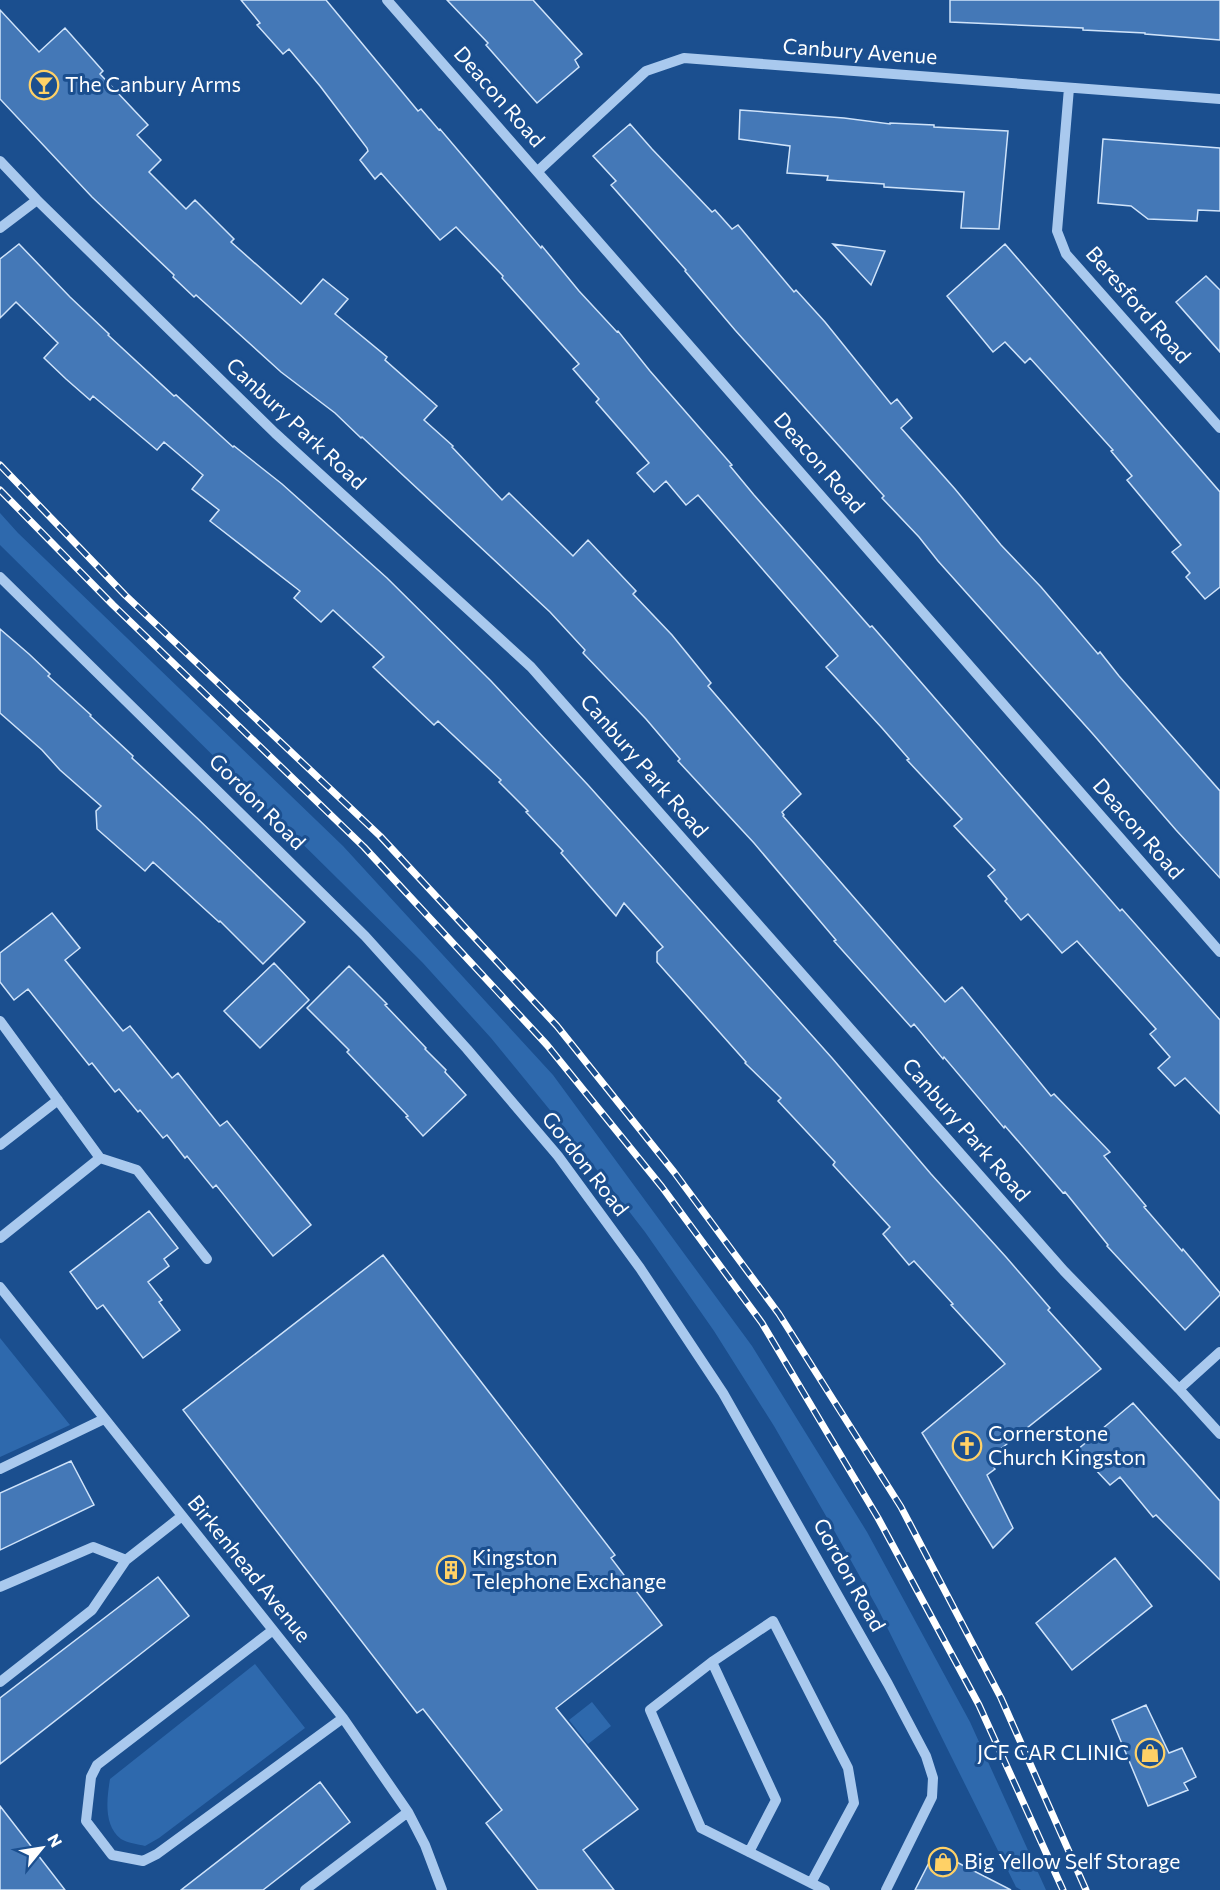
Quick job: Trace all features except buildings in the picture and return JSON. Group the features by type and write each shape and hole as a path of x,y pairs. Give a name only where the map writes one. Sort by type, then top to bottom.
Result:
{"street":[{"name":"Deacon Road","path":"387,0 1220,952"},
{"name":"Canbury Avenue","path":"538,171 646,71 684,58 1220,99"},
{"name":"Beresford Road","path":"1069,88 1057,231 1066,254 1220,428"},
{"name":"Canbury Park Road","path":"0,161 275,433 531,667 1056,1262 1220,1434"},
{"path":"0,228 37,200"},
{"name":"Gordon Road","path":"0,577 365,936 467,1049 558,1156 640,1268 723,1393 888,1684 926,1756 933,1778 932,1797 886,1890"},
{"path":"0,1021 100,1158 137,1170 207,1259"},
{"path":"0,1145 58,1100"},
{"path":"0,1238 100,1158"},
{"name":"Birkenhead Avenue","path":"0,1288 343,1718 408,1812 425,1845 442,1890"},
{"path":"1179,1389 1220,1352"},
{"path":"0,1469 105,1419"},
{"path":"0,1682 92,1610 126,1560 182,1516"},
{"path":"0,1587 93,1547 126,1560"},
{"path":"811,1883 854,1803 848,1768 773,1621 712,1662 650,1710 701,1828 749,1852 811,1883 825,1890"},
{"path":"273,1630 97,1765 91,1777 86,1821 112,1856 143,1861 157,1854 343,1718"},
{"path":"712,1662 776,1800 749,1852"},
{"path":"306,1890 408,1812"}],"shaded area":[{"path":"0,513 18,533 343,846 553,1075 752,1346 867,1532 970,1722 1046,1890 1021,1890 1016,1887 878,1609 826,1516 774,1426 714,1331 645,1232 491,1038 422,962 0,545"},
{"path":"0,1338 70,1425 0,1457"},
{"path":"255,1664 305,1728 159,1838 145,1846 121,1839 115,1833 109,1819 107,1803 110,1779"},
{"path":"592,1702 611,1726 588,1744 569,1720"}],"railway":[{"path":"0,465 125,595 380,836 557,1026 674,1172 779,1314 901,1507 1001,1698 1086,1890"},
{"path":"0,490 113,605 364,847 547,1045 662,1187 762,1323 878,1518 979,1705 1063,1890"}],"place":[{"name":"The Canbury Arms","path":"44,85"},
{"name":"Cornerstone Church Kingston","path":"967,1446"},
{"name":"Kingston Telephone Exchange","path":"451,1570"},
{"name":"JCF CAR CLINIC","path":"1150,1753"},
{"name":"Big Yellow Self Storage","path":"943,1862"}]}
